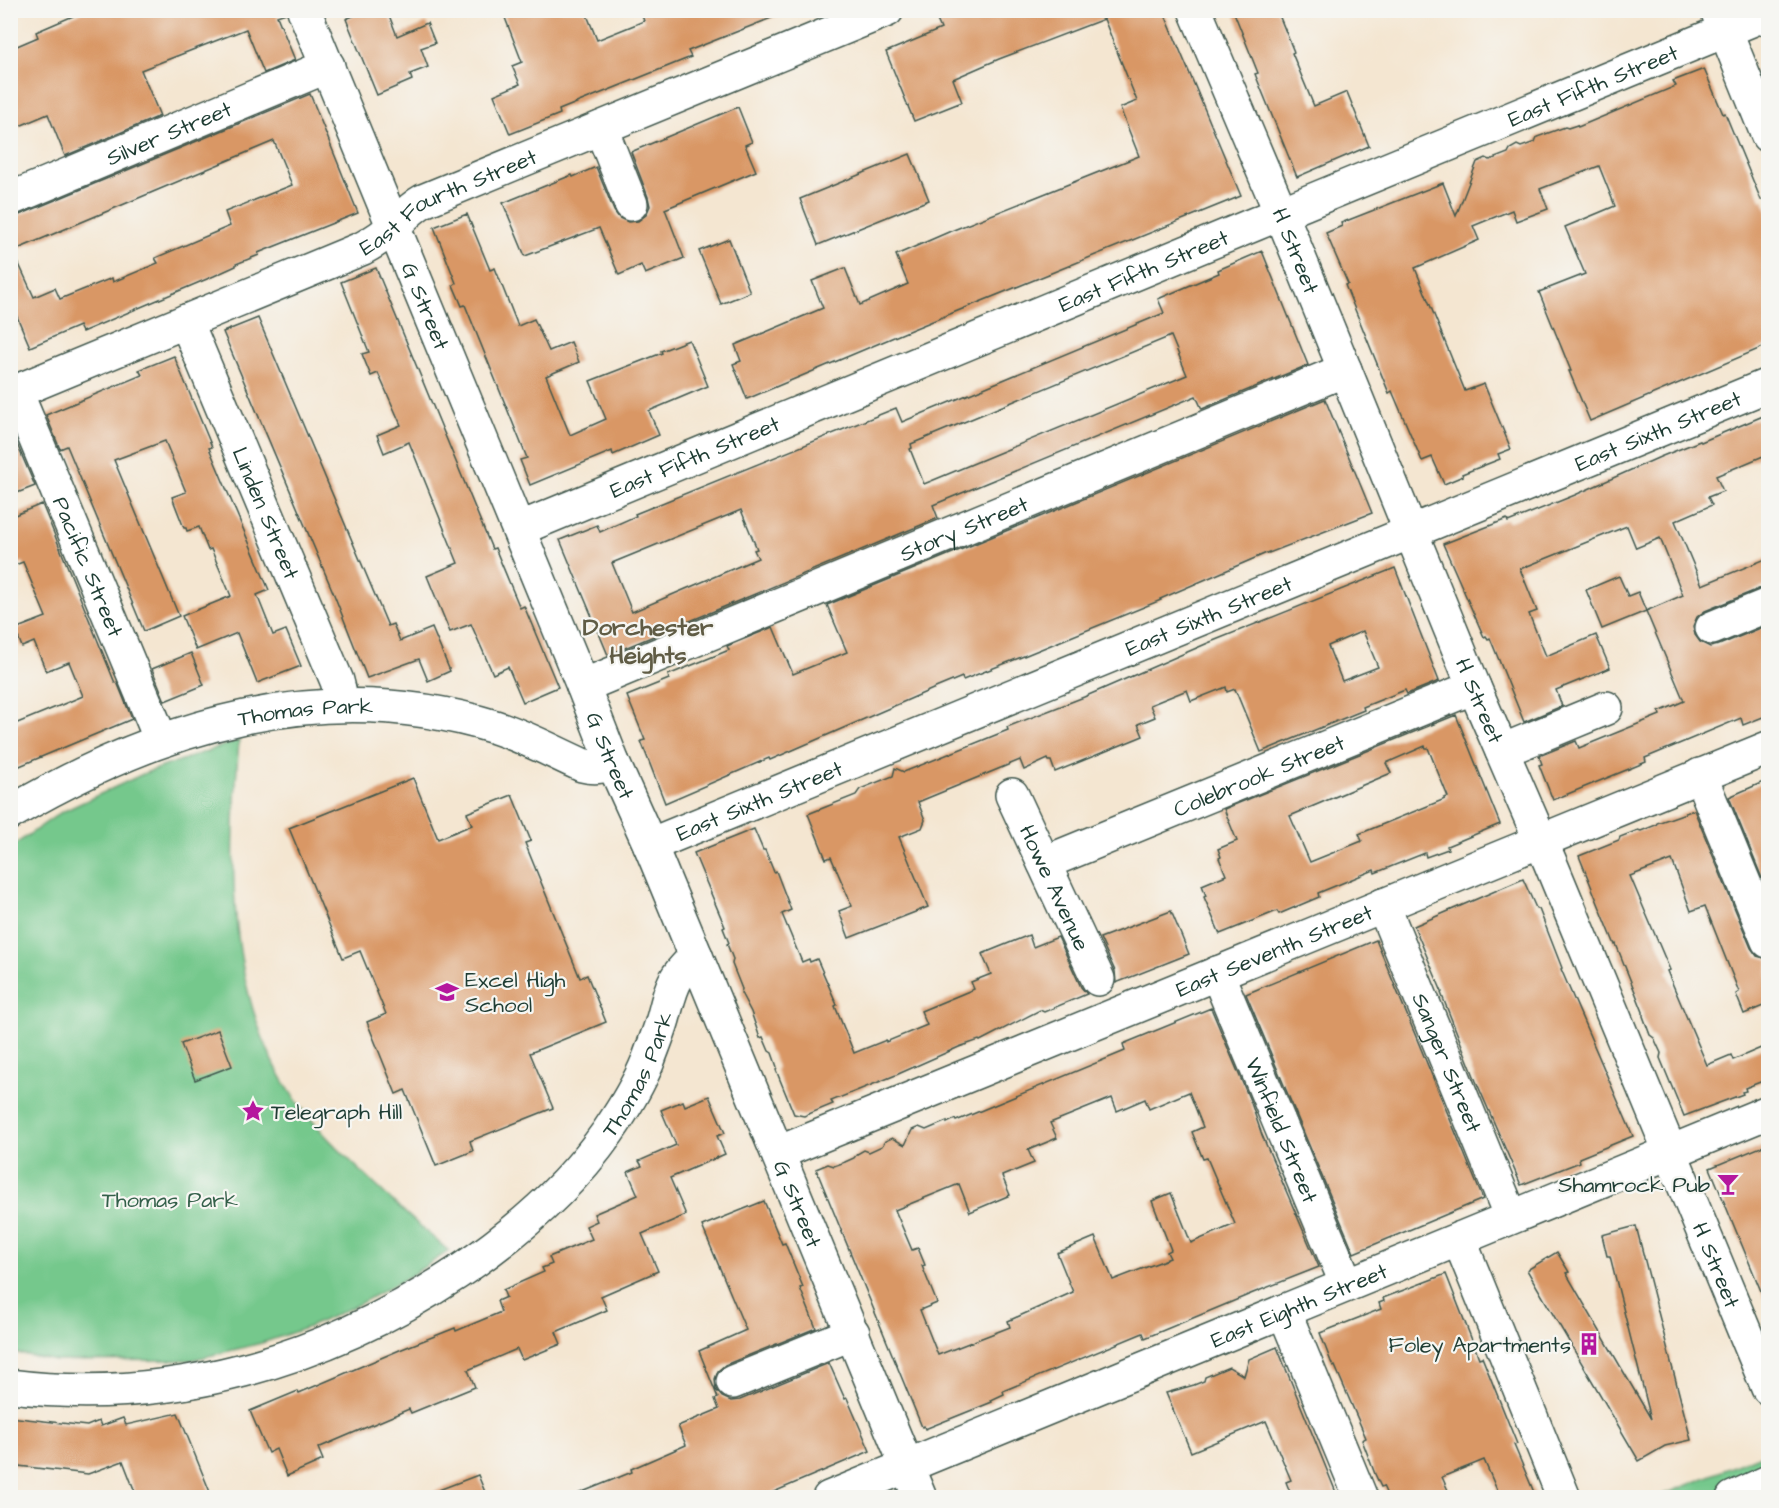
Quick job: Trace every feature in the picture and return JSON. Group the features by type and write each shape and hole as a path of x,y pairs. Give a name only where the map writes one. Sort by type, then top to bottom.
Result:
{"street":[{"name":"G Street","path":"304,10 613,763 650,845 920,1497"},
{"name":"East Fourth Street","path":"13,393 363,248 373,243 393,227 412,207 423,201 887,10"},
{"name":"H Street","path":"1195,10 1281,213 1474,687 1541,841 1768,1388"},
{"name":"East Fifth Street","path":"519,530 1281,213 1721,21 1768,13"},
{"path":"1721,21 1768,136"},
{"name":"Silver Street","path":"10,199 328,66"},
{"path":"601,128 631,204"},
{"name":"Linden Street","path":"186,321 337,681 343,705"},
{"name":"Story Street","path":"583,686 1345,370"},
{"name":"East Sixth Street","path":"650,845 1768,385"},
{"name":"Pacific Street","path":"13,393 161,740"},
{"path":"1712,628 1768,605"},
{"name":"Colebrook Street","path":"1044,863 1474,687"},
{"name":"Thomas Park","path":"10,813 94,769 161,740 204,726 281,710 343,705 400,708 448,715 519,735 582,765 603,767 613,763"},
{"path":"1502,751 1606,708"},
{"name":"East Seventh Street","path":"778,1153 1768,748"},
{"path":"1700,776 1768,940"},
{"name":"Howe Avenue","path":"1012,795 1098,979"},
{"name":"Sanger Street","path":"1383,905 1511,1217"},
{"name":"Thomas Park","path":"10,1386 73,1391 111,1391 171,1385 225,1376 288,1358 342,1336 373,1322 437,1286 526,1221 551,1199 589,1156 607,1133 633,1092 655,1043 677,977 696,956"},
{"name":"Winfield Street","path":"1216,974 1347,1285"},
{"name":"East Eighth Street","path":"829,1497 1768,1112"},
{"path":"1459,1239 1564,1497"},
{"path":"1284,1311 1361,1497"},
{"path":"733,1382 853,1333"},
{"path":"1732,1497 1768,1482"}],"green space":[{"name":"Thomas Park","path":"239,740 234,829 236,920 242,965 252,1008 268,1050 289,1090 324,1134 385,1194 449,1251 407,1278 309,1327 262,1343 192,1360 56,1361 11,1352 10,848 60,813 145,773"},
{"path":"1768,1452 1768,1497 1658,1497"}],"building":[{"path":"87,10 286,10 286,13 277,16 295,60 264,73 246,29 141,70 160,116 65,156 48,114 10,130 10,49 38,37 36,32"},
{"path":"367,10 387,10 397,36 427,23 435,43 421,48 428,67 410,74 412,80 377,95 346,19"},
{"path":"502,10 585,10 597,40 644,21 640,10 789,11 688,51 691,57 559,110 560,114 510,134 494,95 520,84 512,66 522,62"},
{"path":"957,10 1163,10 1241,196 747,399 733,364 741,361 735,345 823,308 812,281 845,268 860,305 908,284 896,255 1139,156 1120,108 1137,101 1104,19 953,79 962,102 914,121 886,52 941,29 937,20"},
{"path":"1233,10 1277,10 1314,106 1347,92 1369,146 1297,177 1255,74 1258,73"},
{"path":"1704,69 1768,212 1768,345 1590,421 1539,292 1585,274 1565,227 1615,206 1599,166 1540,189 1548,209 1516,221 1512,210 1473,226 1479,240 1415,268 1465,391 1484,384 1511,449 1498,454 1500,459 1444,484 1432,457 1422,461 1392,391 1389,393 1326,233 1342,226 1341,223 1443,183 1456,216 1477,162 1508,153 1517,145 1521,147 1535,142 1537,137 1565,127 1577,125 1578,127 1676,86 1673,81"},
{"path":"310,94 358,213 258,253 259,255 214,276 82,332 79,326 30,347 10,300 10,217","holes":["274,141 292,185 225,212 230,226 155,258 158,263 113,282 112,278 60,299 55,288 34,297 13,251"]},
{"path":"738,107 752,142 745,145 756,171 665,209 684,258 645,274 641,265 619,275 599,228 525,256 503,203 596,167 619,218 628,222 638,221 646,215 650,206 631,152"},
{"path":"910,154 929,200 818,245 800,199"},
{"path":"467,214 490,270 495,268 518,326 534,319 549,351 571,342 579,362 546,376 570,435 606,419 590,381 689,340 708,386 649,411 659,435 613,455 612,451 530,485 520,460 527,458 465,305 462,306 453,285 456,283 434,227"},
{"path":"729,239 750,292 721,304 699,251"},
{"path":"1262,251 1308,365 1202,409 1196,396 933,505 938,518 608,655 560,540 597,525 600,532 636,516 635,514 896,408 902,422 1164,313 1158,299 1219,273 1218,270","holes":["1171,336 1187,375 924,484 910,449 911,444","741,510 757,549 754,550 758,558 632,612 612,563"]},
{"path":"376,268 492,549 495,548 520,608 524,606 558,687 523,702 508,667 493,674 471,624 450,632 427,576 458,563 409,442 384,453 377,435 401,425 378,373 371,376 362,354 369,352 341,282"},
{"path":"258,318 388,626 393,624 400,641 432,628 450,671 428,681 419,659 367,678 223,332"},
{"path":"174,356 212,447 209,448 269,590 257,595 273,635 286,630 301,666 257,683 237,633 196,650 182,616 231,596 199,527 187,531 184,528 172,497 186,492 165,441 114,460 179,616 144,631 67,446 60,449 46,415 142,375 139,370"},
{"path":"1325,399 1372,513 1269,552 1161,600 1019,658 963,680 962,677 665,803 641,741 645,740 627,696 669,679 668,675 729,650 727,646 773,627 793,674 847,652 827,605"},
{"path":"1768,414 1768,454 1716,476 1723,491 1708,497 1712,505 1675,521 1702,585 1768,558 1768,587 1705,611 1697,617 1693,626 1700,642 1710,647 1768,625 1768,715 1743,725 1741,718 1645,758 1646,762 1553,800 1539,765 1542,764 1539,756 1576,741 1579,748 1660,715 1659,712 1684,701 1646,611 1683,595 1660,538 1636,548 1627,526 1520,569 1537,611 1529,614 1546,656 1596,635 1610,668 1556,690 1562,706 1524,722 1490,638 1484,637 1443,544 1507,519 1508,522"},
{"path":"10,428 35,486 17,493 10,477"},
{"path":"42,504 132,719 10,770 10,726 83,696 69,662 46,671 34,642 22,647 15,629 46,617 23,562 10,567 10,517"},
{"path":"1395,568 1439,681 1407,694 1405,690 1363,707 1364,710 1261,752 1235,689 1227,692 1226,687 1191,701 1187,690 1150,705 1155,717 1138,724 1143,736 1055,772 1048,759 1024,770 1020,760 918,802 925,820 922,828 899,837 928,907 849,938 839,911 852,906 831,857 826,859 808,814 856,795 860,789 893,776 895,768 904,772 1008,730 1007,727 1084,697 1208,643","holes":["1363,631 1378,667 1342,681 1328,646"]},
{"path":"1619,576 1628,596 1638,592 1646,611 1602,629 1586,590"},
{"path":"191,653 204,685 165,701 152,669"},
{"path":"1456,715 1500,824 1447,846 1448,849 1426,857 1425,853 1375,873 1374,870 1318,893 1319,897 1279,914 1277,911 1220,934 1204,897 1206,896 1202,885 1226,875 1218,849 1237,841 1224,809","holes":["1425,746 1428,748 1448,797 1359,834 1362,841 1310,862 1290,816 1391,773 1386,763"]},
{"path":"413,778 438,839 472,825 467,813 512,795 531,841 525,843 580,978 587,975 606,1022 530,1053 553,1108 470,1141 473,1151 436,1166 405,1090 396,1094 367,1022 386,1014 360,951 343,958 289,828"},
{"path":"1768,780 1768,893 1729,797"},
{"path":"1694,810 1751,948 1757,956 1768,959 1768,1004 1744,1014 1736,994 1739,992 1705,906 1691,911 1672,860 1630,876 1707,1065 1731,1055 1733,1060 1768,1045 1768,1079 1745,1088 1746,1091 1742,1092 1743,1094 1684,1116 1660,1058 1661,1053 1654,1038 1650,1035 1643,1012 1579,856 1619,840 1620,837"},
{"path":"754,829 774,872 776,871 791,910 782,914 802,962 817,959 854,1053 927,1025 921,1011 974,989 971,982 991,974 982,954 1029,935 1033,947 1058,937 1081,987 1087,994 1044,1012 1040,1010 980,1041 959,1047 831,1101 833,1104 804,1116 794,1114 776,1070 772,1053 763,1037 760,1038 751,1012 741,993 742,989 732,964 733,959 727,944 729,943 723,928 725,927 694,853"},
{"path":"1523,879 1536,908 1539,909 1561,969 1633,1136 1579,1158 1580,1162 1521,1185 1476,1081 1414,926"},
{"path":"1171,911 1189,954 1116,983 1115,971 1100,938"},
{"path":"1376,940 1483,1199 1354,1253 1246,994"},
{"path":"1211,1008 1262,1135 1319,1267 1145,1338 1143,1333 1003,1391 1004,1394 991,1400 992,1402 925,1429 924,1426 922,1427 816,1169 828,1164 834,1166 845,1162 864,1150 869,1152 882,1146 885,1141 892,1138 905,1145 912,1130 919,1127 926,1130 947,1121 947,1123 955,1119 956,1121 1125,1051 1123,1044","holes":["1189,1092 1203,1127 1192,1132 1203,1159 1207,1158 1235,1224 1191,1243 1171,1193 1152,1201 1171,1250 1167,1252 1170,1258 1113,1280 1095,1237 1057,1253 1073,1292 1008,1321 1010,1327 938,1355 920,1310 937,1303 922,1266 925,1265 918,1248 912,1250 895,1210 959,1184 970,1212 1010,1195 1002,1176 1034,1163 1028,1150 1057,1138 1050,1123 1112,1098 1117,1111 1145,1099 1149,1109"]},
{"path":"218,1030 232,1066 195,1080 181,1044"},
{"path":"709,1096 725,1133 717,1136 725,1154 670,1178 686,1215 642,1234 658,1271 601,1296 607,1310 556,1332 561,1344 522,1360 517,1349 468,1370 475,1387 411,1413 409,1409 318,1448 323,1460 287,1476 276,1449 268,1453 250,1411 455,1328 456,1331 501,1312 497,1301 506,1297 503,1290 544,1272 542,1268 552,1264 549,1257 592,1239 586,1226 597,1221 594,1214 638,1195 628,1172 642,1166 639,1161 676,1145 661,1110 683,1101 685,1106"},
{"path":"1768,1144 1768,1308 1710,1168"},
{"path":"764,1201 782,1244 785,1243 803,1287 800,1288 816,1328 725,1365 718,1371 715,1379 716,1390 722,1397 731,1401 740,1400 829,1363 870,1451 762,1497 570,1497 632,1472 631,1469 686,1445 678,1426 719,1409 715,1399 718,1398 699,1351 746,1330 702,1226"},
{"name":"Foley Apartments","path":"1636,1226 1691,1440 1665,1446 1639,1461 1527,1270 1557,1252 1569,1272 1566,1273 1651,1419 1610,1256 1607,1256 1602,1235"},
{"path":"1446,1274 1479,1358 1482,1357 1517,1444 1514,1445 1536,1497 1500,1497 1484,1460 1442,1477 1451,1497 1388,1497 1375,1474 1362,1440 1366,1438 1320,1333 1381,1309 1379,1303 1384,1301 1383,1298"},
{"path":"1277,1347 1338,1497 1292,1497 1286,1482 1291,1480 1266,1421 1191,1452 1166,1393 1204,1381 1205,1377 1229,1367 1244,1376 1249,1359"},
{"path":"178,1413 212,1497 137,1497 123,1461 88,1474 10,1465 10,1417 87,1426 99,1421 101,1426 123,1418 126,1425"},
{"path":"478,1475 487,1497 423,1496"}],"place":[{"name":"Excel High School","path":"447,992"},
{"name":"Telegraph Hill","path":"253,1111"},
{"name":"Shamrock Pub","path":"1728,1184"},
{"name":"Foley Apartments","path":"1589,1344"}],"district":[{"name":"Dorchester Heights","path":"648,641"}]}
